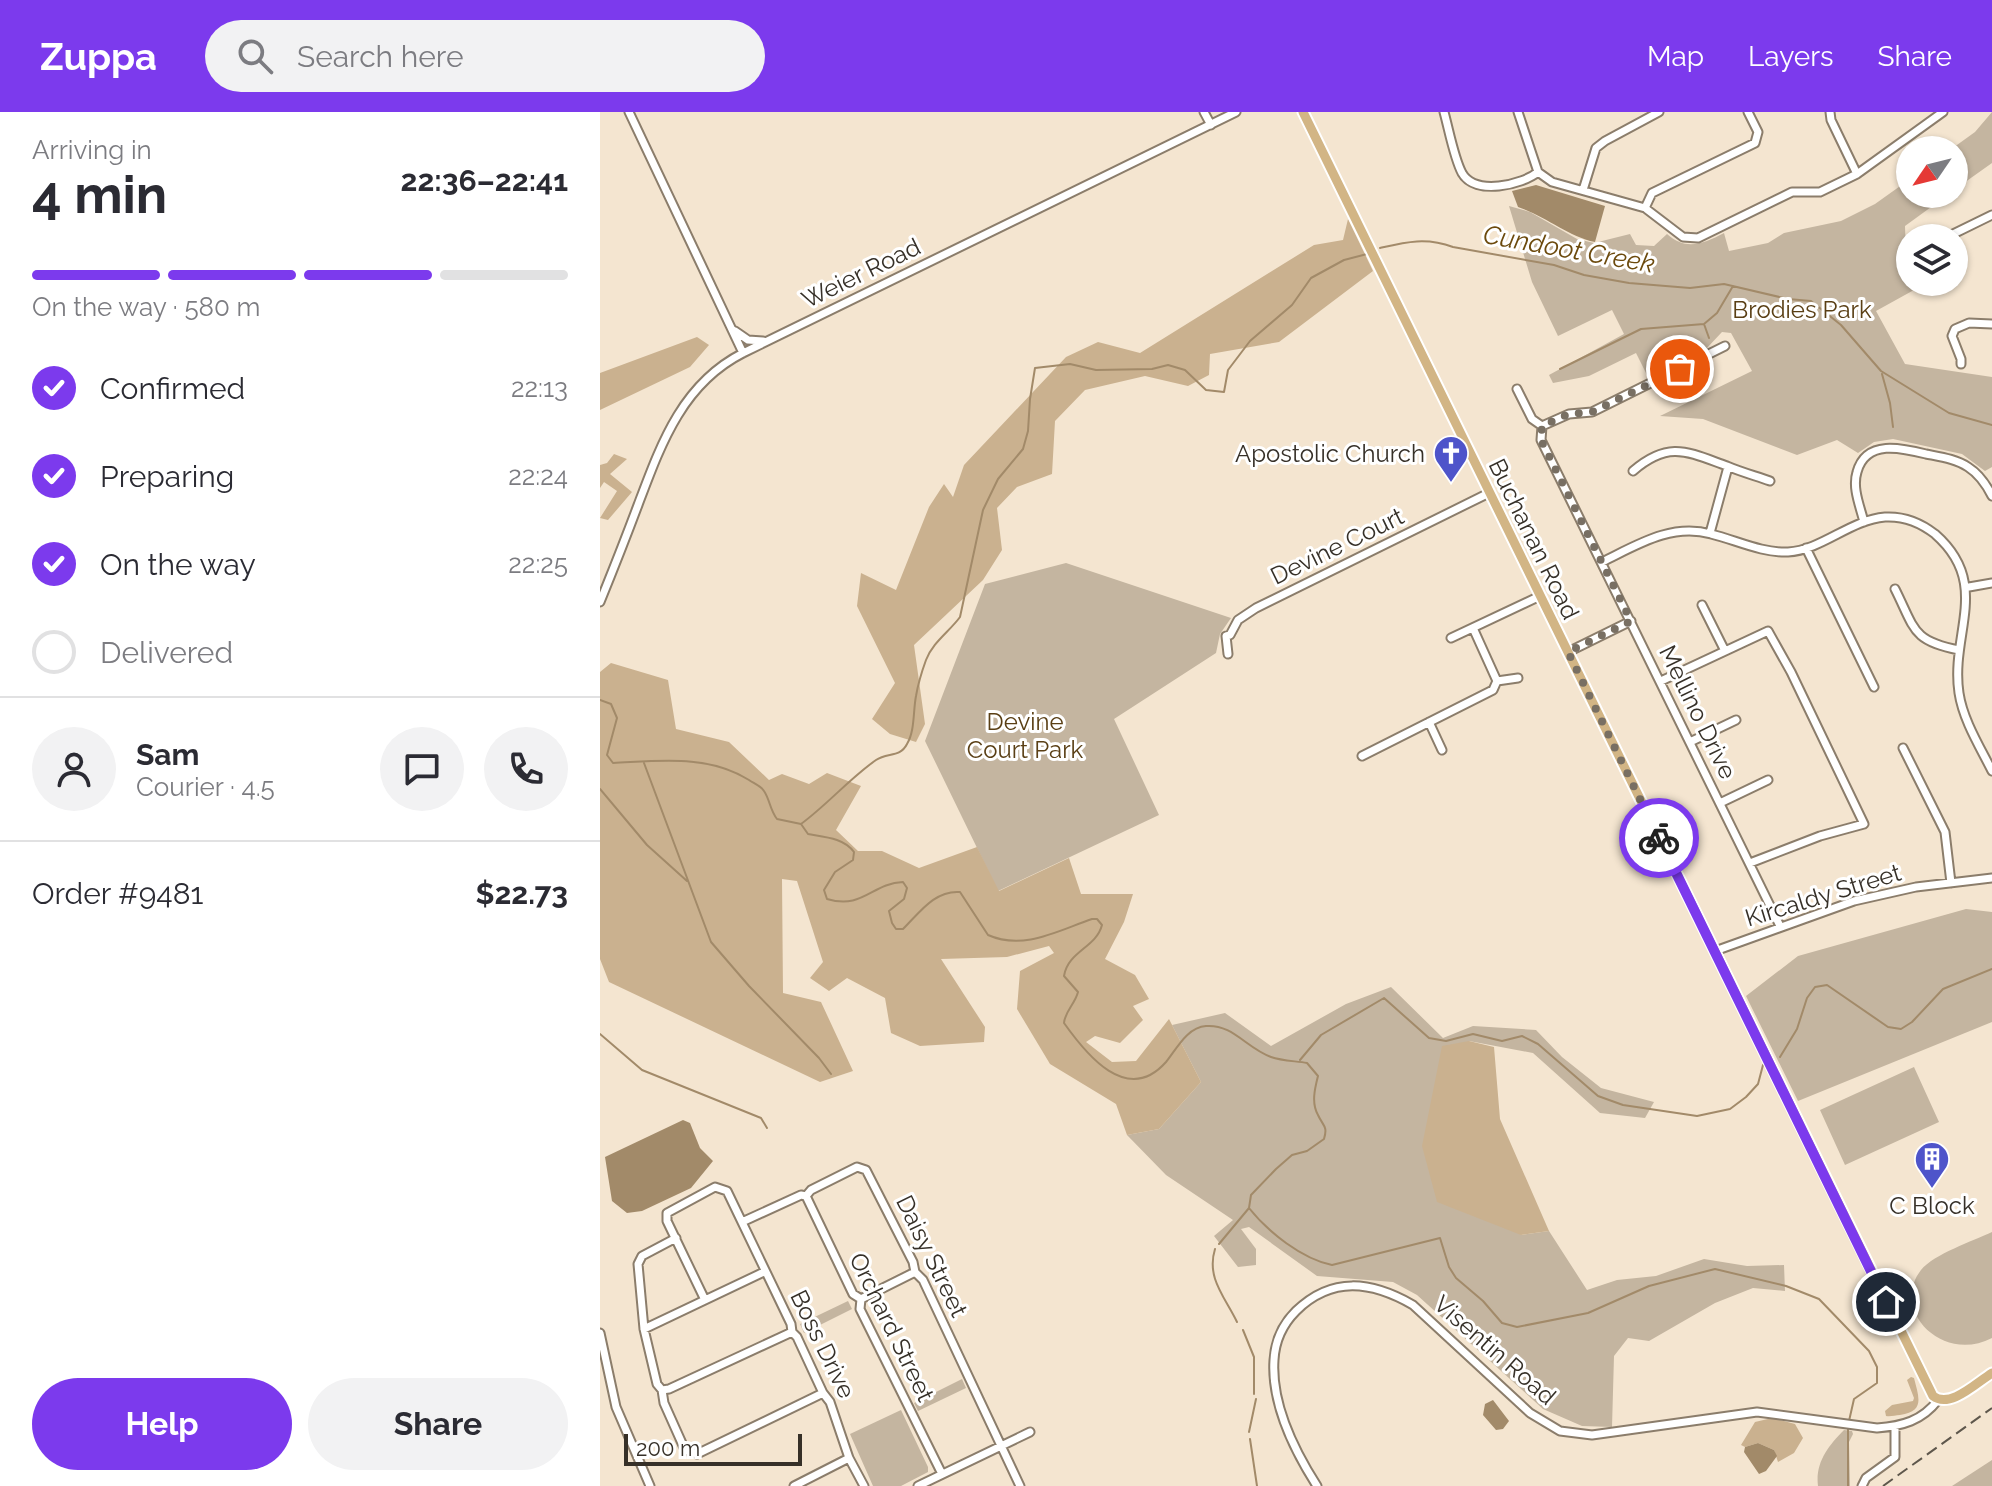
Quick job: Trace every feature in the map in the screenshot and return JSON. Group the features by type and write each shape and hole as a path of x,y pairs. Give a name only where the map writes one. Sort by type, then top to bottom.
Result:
{"main road":[{"name":"Buchanan Road","path":"1303,112 1933,1396 1938,1400"},
{"name":"Buchanan Road","path":"1312,112 1352,209"},
{"name":"Visentin Road","path":"1938,1400 1950,1400 1992,1373"}],"street":[{"path":"629,112 743,353"},
{"path":"1204,112 1211,125"},
{"name":"Weier Road","path":"600,602 661,443 679,410 713,372 766,341 1236,112"},
{"path":"1444,112 1462,173 1470,182 1494,187 1508,185 1530,179 1538,172"},
{"path":"1518,112 1538,172 1552,182 1645,208 1683,237 1698,238 1792,192 1820,192 1857,174 1943,112"},
{"path":"1583,190 1596,148 1659,112"},
{"path":"1645,208 1652,193 1755,143 1758,132 1748,112"},
{"path":"1830,112 1857,174"},
{"path":"1968,227 1992,215"},
{"path":"1961,364 1952,336 1955,329 1969,323 1992,324"},
{"path":"733,330 748,340 766,341"},
{"path":"1542,426 1569,414 1592,412 1725,346"},
{"name":"Mellino Drive","path":"1517,389 1532,419 1542,426 1541,440 1780,926"},
{"path":"1864,522 1855,484 1857,469 1865,456 1880,449 1895,447 1958,461 1979,476 1992,496"},
{"path":"1633,471 1661,454 1690,451 1770,481"},
{"path":"1710,533 1728,467"},
{"name":"Devine Court","path":"1228,654 1226,636 1230,635 1238,620 1256,608 1489,493"},
{"path":"1602,562 1653,537 1675,531 1710,533 1773,552 1806,548 1864,522 1885,517 1905,519 1929,529 1941,538 1957,560 1969,587 1969,613 1959,650 1959,696 1966,719 1992,771"},
{"path":"1806,548 1874,687"},
{"path":"1969,587 1992,583"},
{"path":"1895,589 1917,633 1932,645 1959,650"},
{"path":"1451,638 1540,596"},
{"path":"1702,605 1724,649"},
{"path":"1568,652 1631,621"},
{"path":"1362,756 1493,690 1497,681 1473,628"},
{"path":"1661,681 1768,631 1864,824 1820,836 1750,863"},
{"path":"1497,681 1518,678"},
{"path":"1690,742 1736,720"},
{"path":"1429,722 1442,750"},
{"path":"1903,748 1945,832 1951,883"},
{"path":"1720,803 1768,780"},
{"name":"Kircaldy Street","path":"1715,951 1854,901 1916,887 1992,878"},
{"name":"Daisy Street","path":"742,1222 801,1195 806,1196 811,1190 857,1167 866,1170 913,1262 915,1272 923,1280 1020,1486"},
{"name":"Boss Drive","path":"676,1238 667,1221 667,1213 715,1187 727,1191 792,1332 830,1402 849,1458 864,1486"},
{"name":"Orchard Street","path":"806,1196 853,1294 861,1299 860,1309 942,1474"},
{"path":"705,1300 676,1238 642,1256 638,1264 644,1329 657,1384 685,1450 697,1454 823,1393"},
{"path":"644,1329 764,1272"},
{"path":"861,1299 915,1272"},
{"name":"Visentin Road","path":"1317,1486 1302,1461 1281,1412 1274,1360 1277,1337 1289,1318 1310,1297 1331,1288 1360,1285 1392,1293 1413,1305 1530,1413 1560,1431 1592,1435 1757,1412 1857,1427 1895,1426 1926,1414 1938,1400"},
{"path":"662,1390 792,1332"},
{"path":"600,1333 616,1407 650,1486"},
{"path":"1862,1486 1868,1477 1895,1457 1895,1426"},
{"path":"918,1486 1030,1432"},
{"path":"794,1486 849,1458"}],"green space":[{"path":"1992,112 1992,163 1968,180 1968,137"},
{"name":"Brodies Park","path":"1896,189 1896,208 1930,208 1908,224 1896,224 1896,296 1903,296 1876,311 1905,364 1992,377 1992,467 1985,471 1962,454 1893,439 1874,442 1858,453 1837,440 1797,455 1703,419 1660,416 1752,371 1731,333 1722,332 1706,349 1648,377 1636,353 1589,376 1553,383 1549,375 1624,334 1612,310 1558,336 1532,282 1509,206 1530,212 1577,239 1594,243 1630,234 1636,245 1654,246 1667,234 1681,243 1695,244 1724,233 1729,251 1768,243 1784,233 1841,221 1875,204"},
{"name":"Devine Court Park","path":"1066,563 1231,618 1220,634 1216,653 1114,719 1159,815 998,891 925,741 985,584"},
{"path":"1966,909 1992,912 1992,1022 1798,1101 1746,996 1798,956"},
{"path":"1391,987 1443,1038 1473,1026 1536,1030 1562,1057 1601,1088 1654,1102 1645,1118 1600,1113 1533,1053 1469,1041 1521,1235 1549,1231 1587,1290 1617,1280 1656,1276 1704,1259 1747,1266 1784,1265 1785,1291 1753,1288 1715,1303 1649,1341 1628,1338 1614,1356 1612,1427 1582,1426 1543,1409 1417,1295 1393,1282 1317,1276 1249,1227 1241,1229 1256,1249 1256,1265 1238,1267 1214,1236 1233,1220 1166,1175 1127,1135 1159,1129 1201,1082 1172,1025 1225,1013 1271,1046 1346,1004"},
{"path":"1914,1067 1939,1122 1845,1165 1820,1110"},
{"path":"1992,1232 1992,1338 1973,1344 1955,1344 1939,1338 1926,1329 1917,1316 1912,1301 1913,1285 1927,1264 1954,1248"},
{"path":"848,1301 852,1309 804,1333 800,1324"},
{"path":"962,1379 966,1388 918,1411 914,1403"},
{"path":"901,1410 928,1472 901,1486 873,1486 850,1434"},
{"path":"1844,1430 1853,1434 1849,1442 1850,1486 1818,1486 1824,1455"},
{"path":"1992,1460 1992,1486 1952,1486"}],"shaded area":[{"path":"1536,185 1605,206 1595,242 1518,207 1512,191"},
{"path":"1348,219 1373,271 1279,342 1210,354 1209,375 1188,386 1145,376 1085,390 1055,421 1052,474 1017,487 997,508 1002,550 983,580 914,645 925,724 916,742 890,734 872,719 895,683 857,606 861,573 896,590 929,507 944,484 953,497 964,465 1066,357 1098,342 1140,353 1314,245 1343,240"},
{"path":"697,337 709,345 690,367 600,410 600,373"},
{"path":"614,454 627,459 610,474 632,492 608,520 600,518 617,491 604,482 600,488 600,465 607,463"},
{"path":"611,663 668,680 676,729 729,742 769,780 782,774 809,784 827,773 861,786 836,830 858,851 882,851 919,868 977,847 999,891 1069,858 1081,894 1133,894 1124,922 1105,959 1135,975 1149,999 1133,1006 1143,1020 1120,1043 1095,1036 1086,1042 1112,1062 1136,1061 1169,1019 1201,1082 1159,1129 1127,1135 1116,1104 1050,1064 1017,1009 1020,971 1054,953 1049,946 1007,957 941,959 985,1027 984,1042 920,1046 891,1033 885,998 847,978 829,991 810,978 823,962 797,881 782,879 783,993 821,1002 853,1071 820,1082 609,982 600,959 600,672"},
{"path":"1469,1041 1494,1047 1500,1119 1549,1231 1521,1235 1437,1202 1422,1146 1442,1046"},
{"path":"683,1120 690,1123 700,1148 713,1161 691,1188 642,1211 627,1213 612,1201 605,1157"},
{"path":"1914,1378 1917,1392 1917,1407 1908,1413 1886,1416 1885,1411 1892,1405 1913,1401 1907,1380"},
{"path":"1493,1400 1509,1421 1503,1429 1496,1430 1483,1415 1485,1404"},
{"path":"1772,1418 1795,1424 1803,1438 1794,1453 1778,1462 1774,1450 1758,1443 1745,1447 1741,1445 1755,1422"},
{"path":"1758,1443 1774,1450 1777,1456 1766,1471 1759,1474 1744,1452 1745,1447"}],"waterway":[{"name":"Cundoot Creek","path":"1380,248 1407,242 1434,242 1629,283 1690,288 1724,284 1788,299 1811,301 1841,325 1881,371 1949,413 1992,425"},
{"name":"Cundoot Creek","path":"600,700 611,704 617,718 607,755 613,763 682,761 717,766 761,788 777,819 801,824 866,767 901,751 910,739 918,687 926,660 937,642 960,617 983,510 998,479 1023,449 1035,368 1070,364 1096,370 1152,369 1168,365 1185,370 1206,390 1224,392 1228,370 1250,341 1292,305 1311,278 1344,260 1367,254"},
{"path":"1560,369 1641,329 1704,324 1717,313 1733,286"},
{"path":"1704,324 1709,338"},
{"path":"1882,374 1893,427"},
{"path":"644,763 711,942 831,1074"},
{"path":"600,789 647,845 687,881"},
{"path":"801,824 808,834 840,841 854,852 853,860 835,872 824,890 827,899 859,899 892,883 903,882 907,888 904,899 889,911 896,929 903,929 935,898 951,892 960,892 988,935 1001,939 1028,940 1097,919 1102,925 1099,933 1071,961 1064,976 1078,992 1064,1023 1096,1061 1109,1071 1137,1079 1151,1074 1166,1062 1193,1030 1206,1026 1224,1029 1271,1057 1307,1063 1318,1076 1314,1101 1325,1129 1324,1139 1307,1151 1292,1155 1276,1169 1251,1195 1249,1208 1276,1235 1298,1251 1332,1265 1440,1238 1449,1267 1456,1278 1483,1301 1502,1323 1517,1327 1588,1313 1649,1286 1715,1269 1786,1286 1819,1299 1869,1351 1877,1367 1877,1383 1854,1399 1849,1421"},
{"path":"1780,1057 1797,1029 1807,998 1815,987 1827,985 1888,1027 1901,1029 1912,1022 1943,989 1992,969"},
{"path":"1300,1060 1321,1035 1384,998 1429,1038 1446,1041 1473,1034 1502,1041 1522,1036 1538,1044 1598,1096 1623,1105 1697,1116 1730,1109 1758,1084 1763,1065"},
{"path":"600,1034 642,1070 761,1118 767,1128"},
{"path":"1219,1244 1249,1208"},
{"path":"1215,1249 1215,1278 1237,1322"},
{"path":"1243,1330 1254,1357 1254,1394"},
{"path":"1249,1432 1256,1399"},
{"path":"1848,1427 1848,1486"},
{"path":"1250,1439 1257,1486"}],"railway":[{"path":"1883,1486 1992,1408"}],"way so far":[{"path":"1659,838 1568,652 1631,621 1541,440 1542,426 1569,414 1592,412 1680,369"}],"place":[{"name":"Apostolic Church","path":"1451,484"},
{"name":"C Block","path":"1932,1190"}],"route":[{"path":"1659,838 1886,1302"}]}
